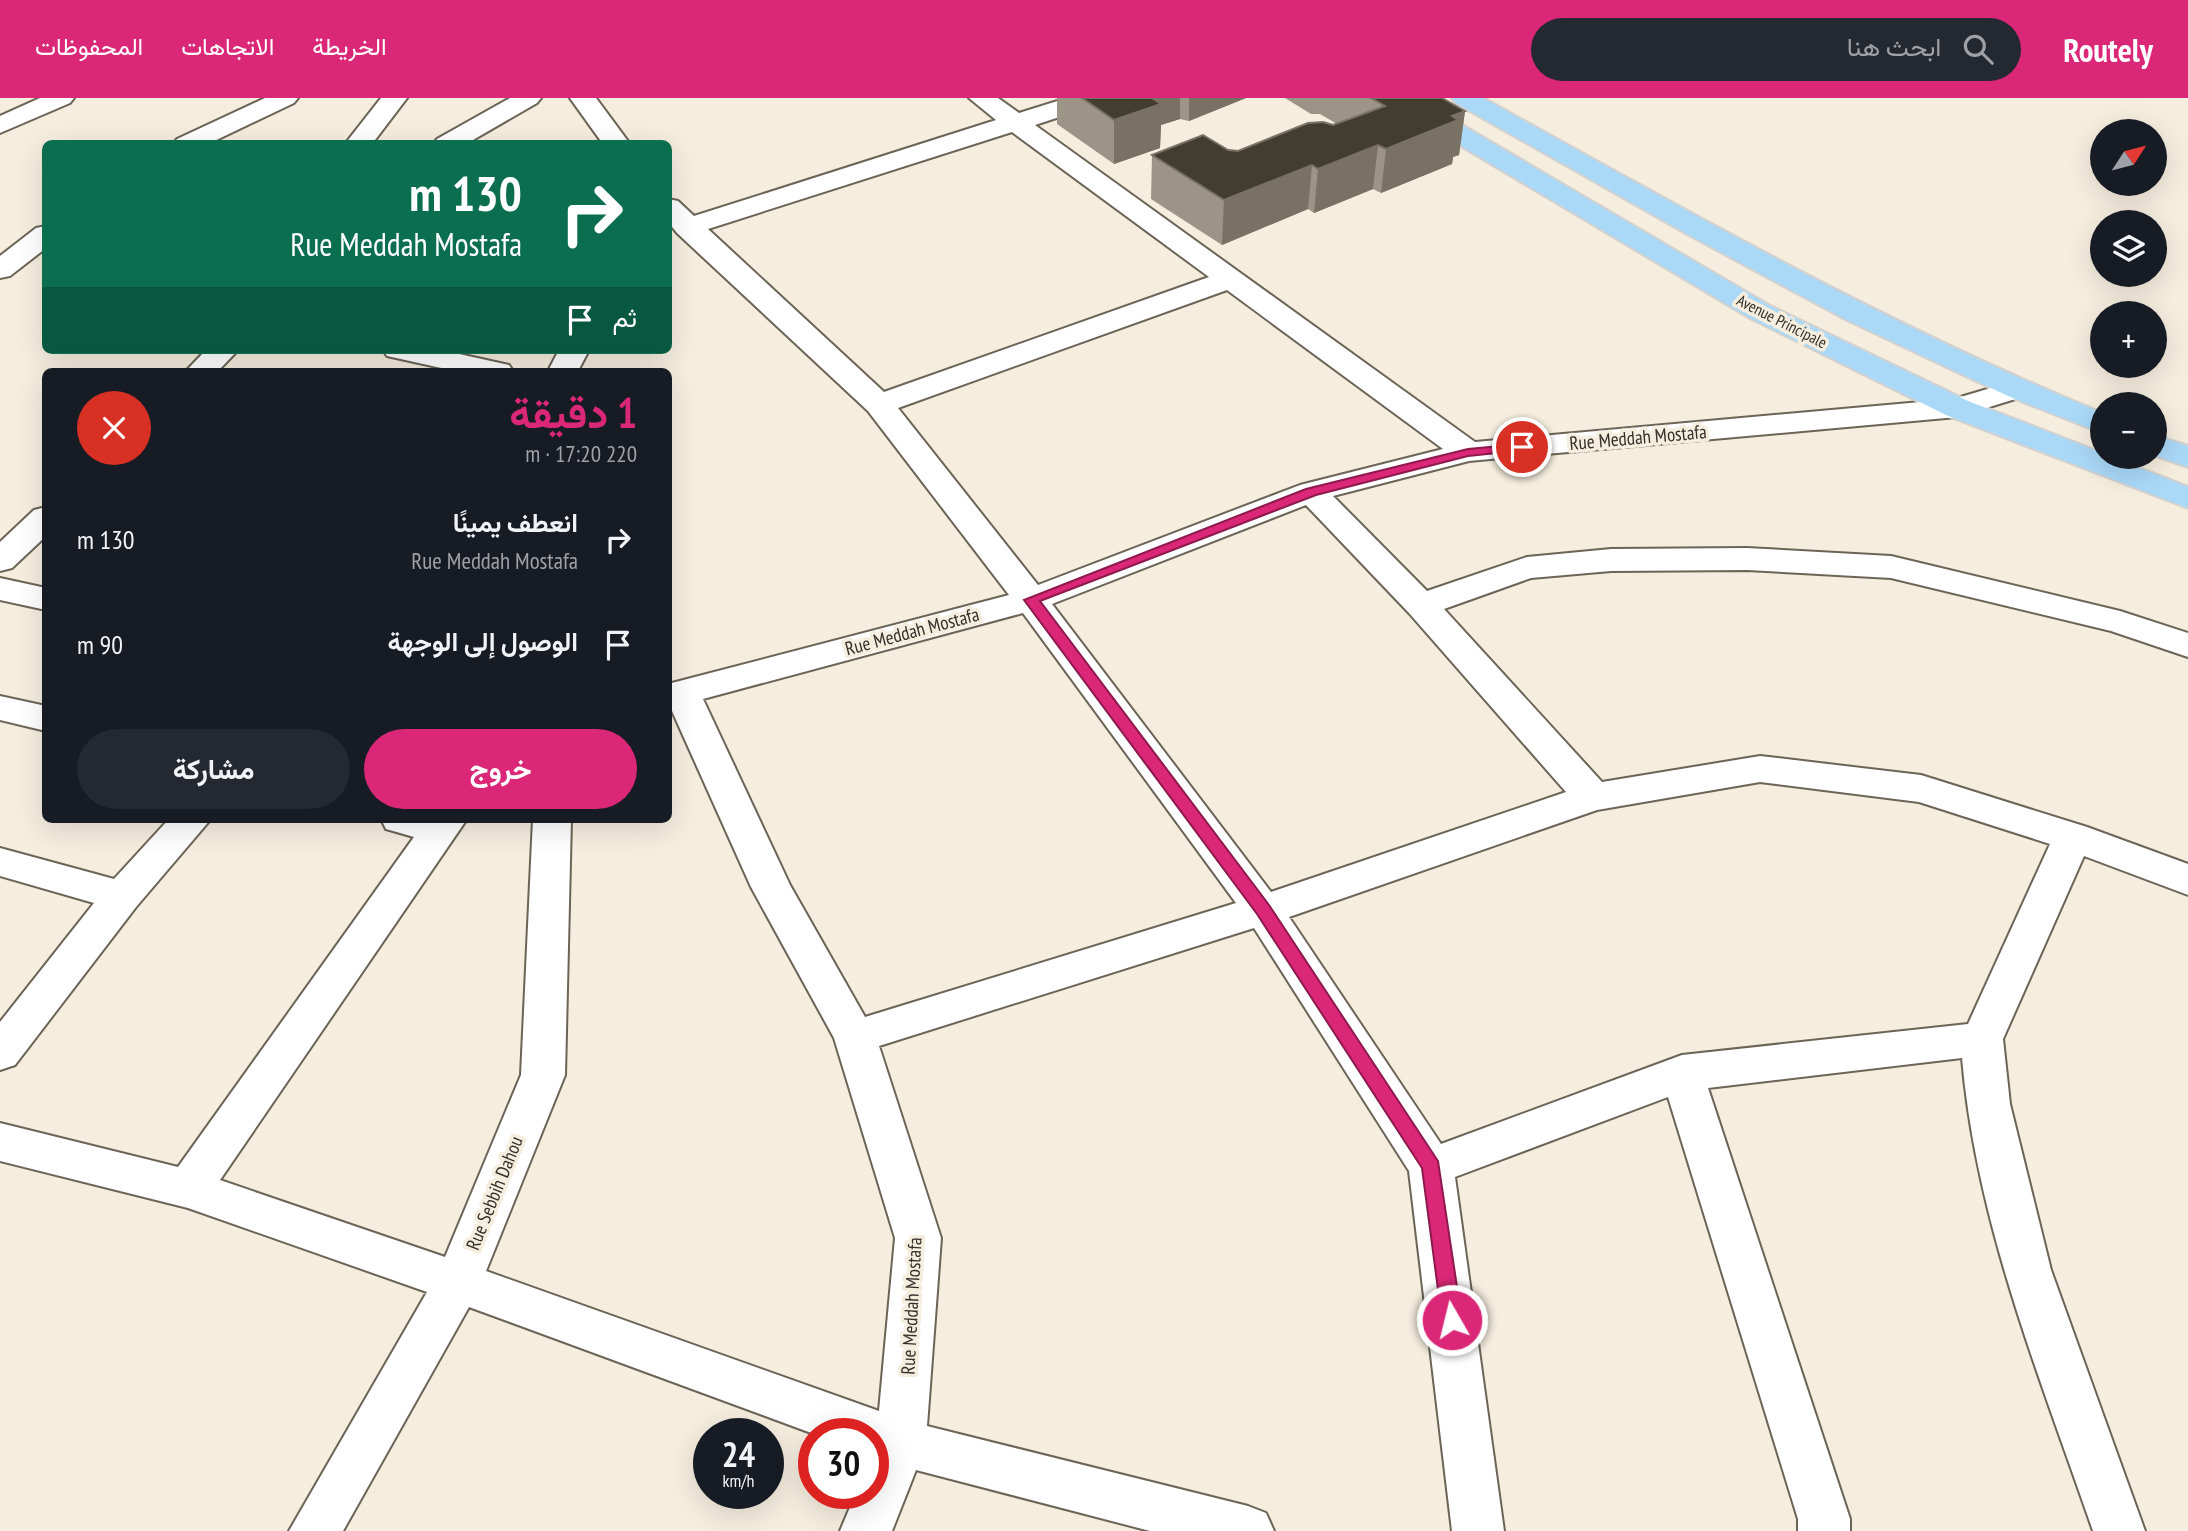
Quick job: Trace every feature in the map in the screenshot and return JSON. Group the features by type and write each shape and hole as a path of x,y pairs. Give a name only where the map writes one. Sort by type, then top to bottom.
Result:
{"main road":[{"name":"Avenue Principale","path":"1398,98 1760,312 1957,408 2188,498"},
{"path":"1465,98 1780,276 2014,390 2090,419"},
{"path":"2167,449 2188,457"}],"street":[{"path":"0,125 61,98"},
{"path":"195,140 285,98"},
{"path":"361,140 394,98"},
{"path":"453,140 528,98"},
{"path":"583,98 614,140"},
{"path":"982,98 1468,453"},
{"path":"678,217 1019,123 1093,98"},
{"path":"678,217 879,404 1031,600 1263,910 1431,1167 1478,1531"},
{"path":"0,270 42,237"},
{"path":"879,404 1229,279"},
{"path":"204,368 219,354"},
{"path":"417,354 484,368"},
{"name":"Rue Meddah Mostafa","path":"866,1531 901,1443 918,1238 855,1037 771,887 682,691 1031,600 1311,492 1468,453 1957,408 2014,390"},
{"path":"1311,492 1421,605 1594,797"},
{"path":"0,560 42,521"},
{"path":"1421,605 1527,568 1611,560 1747,559 1891,567 2120,622 2188,645"},
{"path":"0,589 42,598"},
{"path":"0,708 42,718"},
{"path":"855,1037 1263,910 1594,797 1760,769 1921,789 2073,837 2188,880"},
{"path":"0,1053 122,896 188,823"},
{"path":"188,1189 428,823"},
{"name":"Rue Sebbih Dahou","path":"315,1531 458,1282 542,1075 552,823"},
{"path":"2073,837 1982,1039 1988,1104 2027,1269 2119,1531"},
{"path":"0,862 122,896"},
{"path":"1431,1167 1682,1073 1982,1039"},
{"path":"1682,1073 1824,1520 1824,1531"},
{"path":"0,1142 188,1189 458,1282 901,1443 1248,1531"}],"building":[{"path":"1082,98 1152,98 1161,104 1114,120"},
{"path":"1371,98 1442,98 1465,111 1452,116 1458,120 1386,149 1378,145 1318,169 1312,165 1224,200 1152,155 1203,135 1228,150 1238,151 1308,123 1323,122 1333,125 1385,106"}],"route":[{"path":"1452,1320 1431,1167 1263,910 1031,600 1311,492 1468,453 1522,447"}]}
